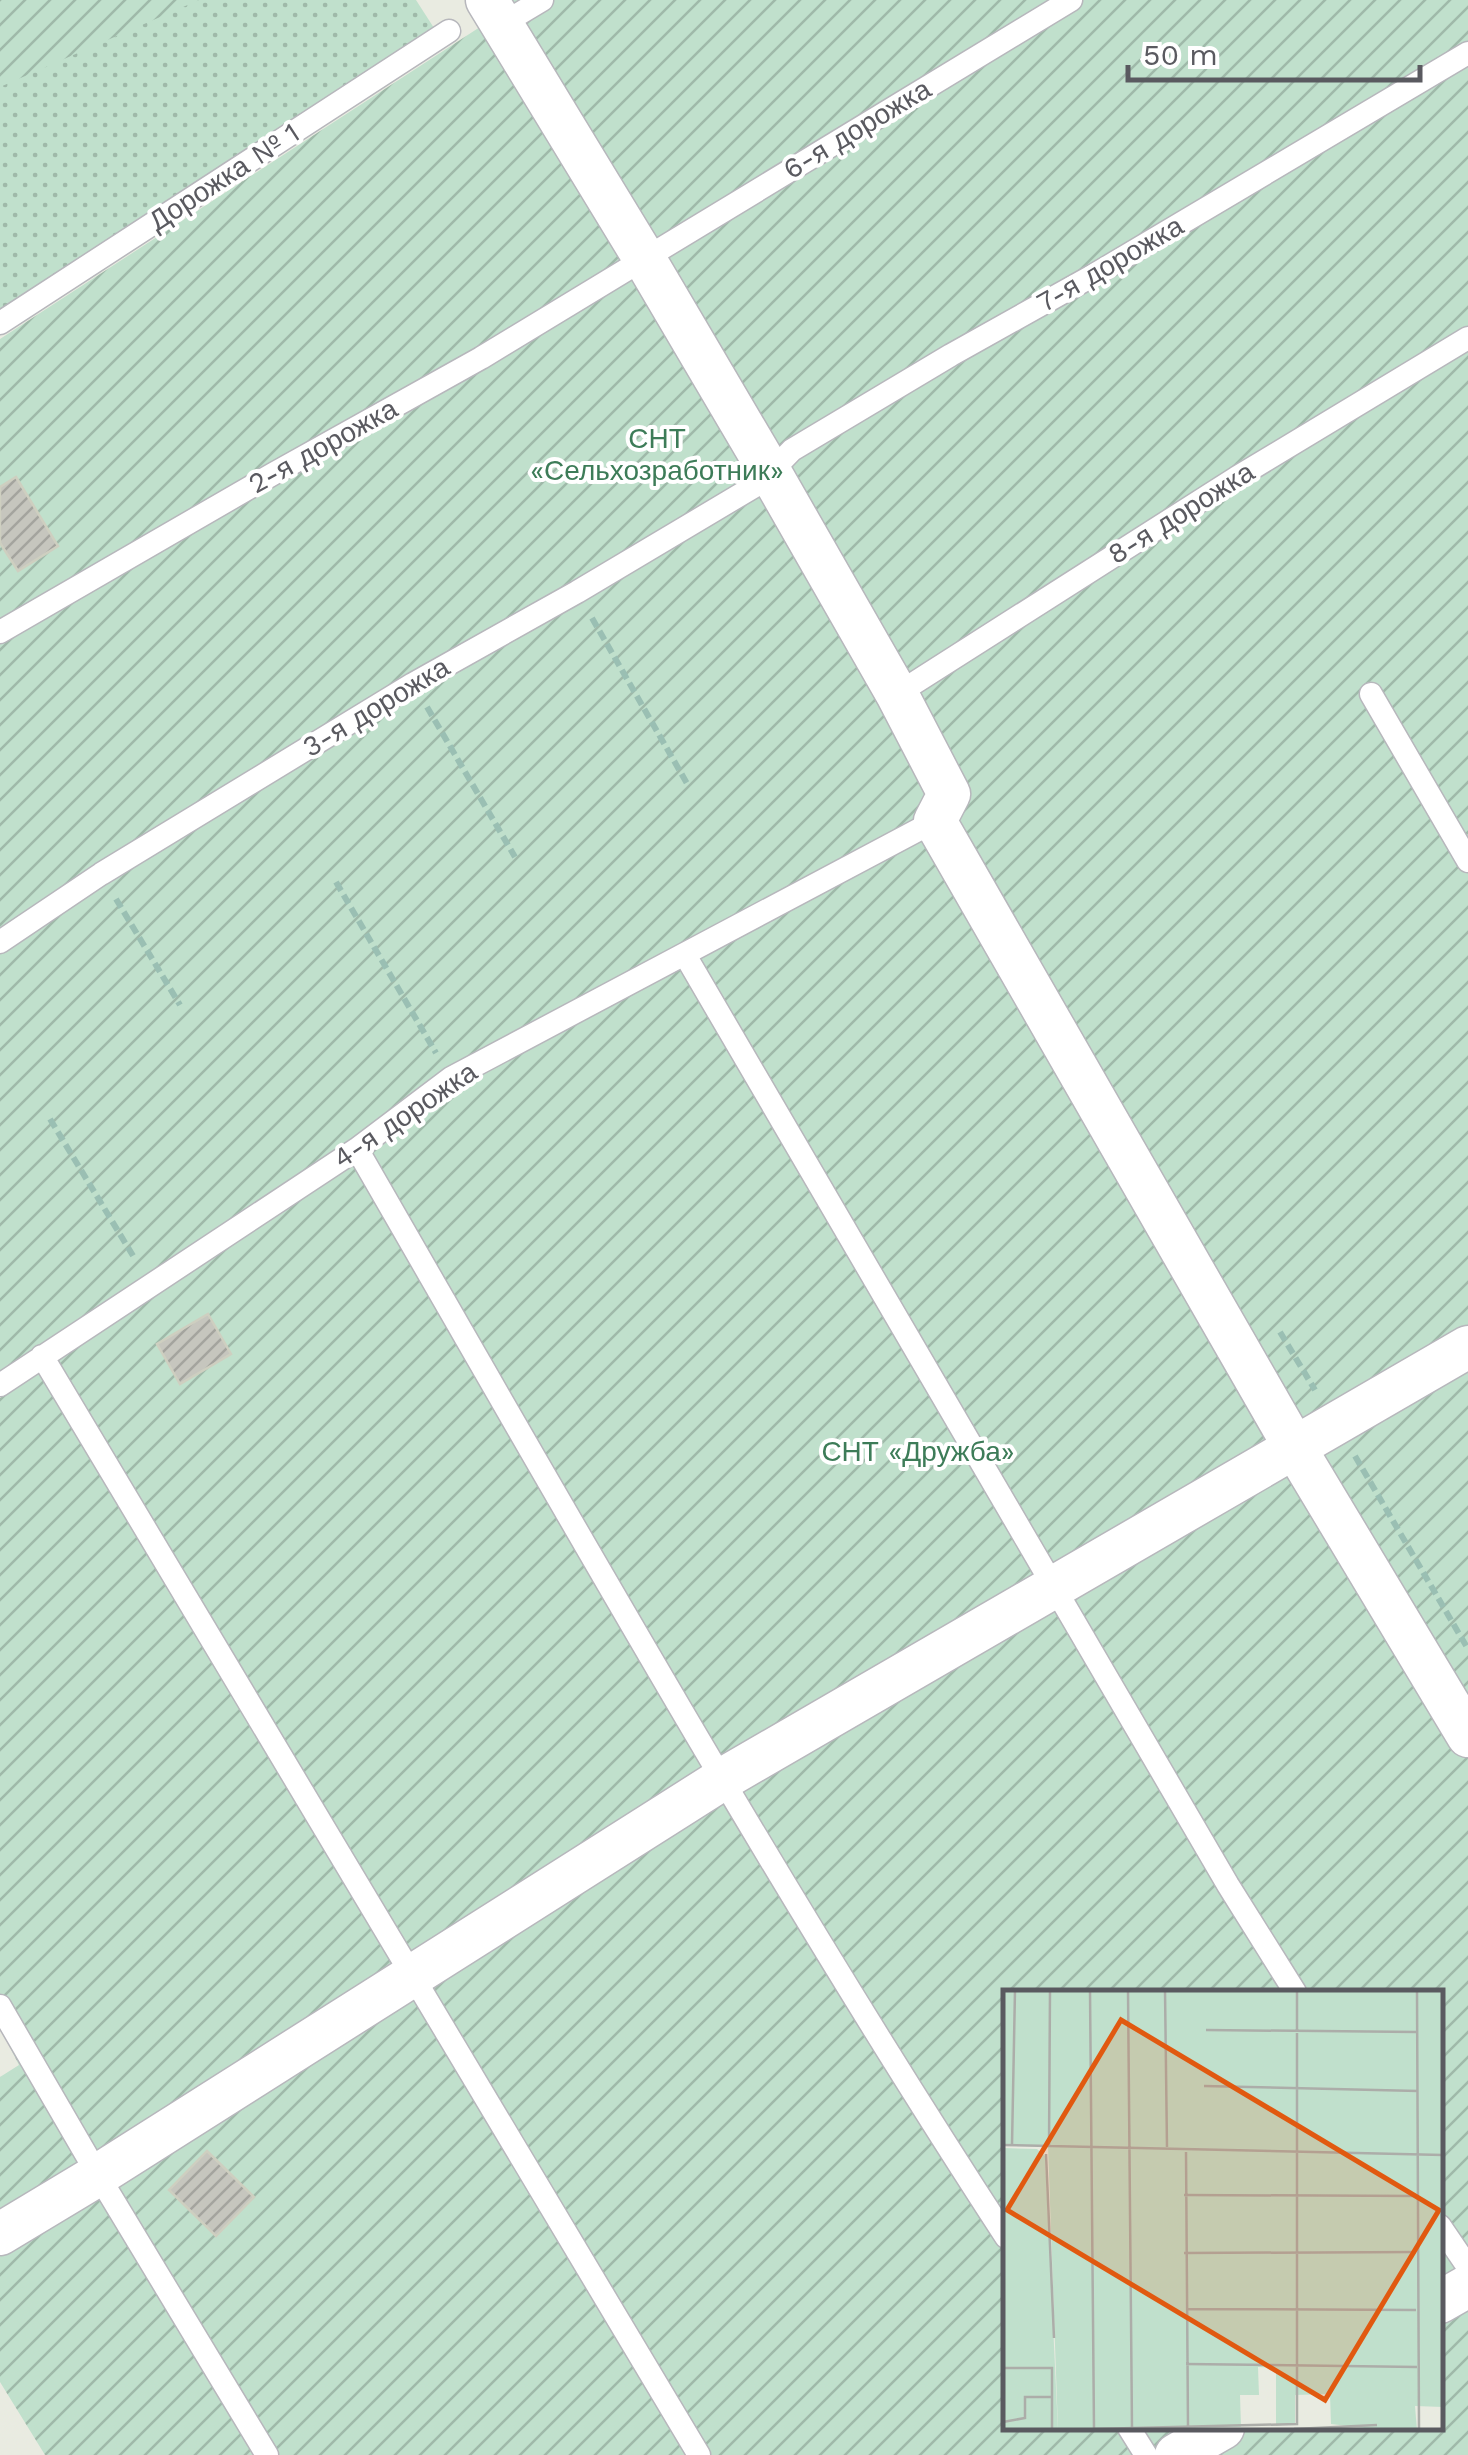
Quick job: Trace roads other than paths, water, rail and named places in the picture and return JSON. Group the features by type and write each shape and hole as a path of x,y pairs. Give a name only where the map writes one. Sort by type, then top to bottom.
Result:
{"street":[{"path":"494,12 644,258 765,478 898,694 949,794 935,821 1295,1448 1468,1736"},
{"path":"0,2234 721,1780 1468,1347"},
{"path":"1443,2300 1468,2286"},
{"path":"1176,2455 1220,2430"}],"lane":[{"path":"494,12 542,0"},
{"name":"6-я дорожка","path":"644,258 1071,0"},
{"name":"Дорожка № 1","path":"0,323 449,30"},
{"name":"7-я дорожка","path":"765,478 792,450 1468,53"},
{"name":"2-я дорожка","path":"0,632 481,358 644,258"},
{"name":"8-я дорожка","path":"898,694 1236,478 1468,338"},
{"name":"3-я дорожка","path":"0,942 101,874 413,684 577,592 765,478"},
{"path":"1371,694 1468,861"},
{"name":"4-я дорожка","path":"0,1385 357,1149 451,1078 935,821"},
{"path":"684,955 1293,1990"},
{"path":"357,1149 721,1780 924,2112 1003,2231"},
{"path":"42,1356 699,2455"},
{"path":"0,2006 267,2455"},
{"path":"1443,2230 1468,2266"},
{"path":"1130,2430 1146,2455"}],"park label":[{"name":"СНТ «Сельхозработник»","path":"657,454"},
{"name":"СНТ «Дружба»","path":"918,1451"}]}
